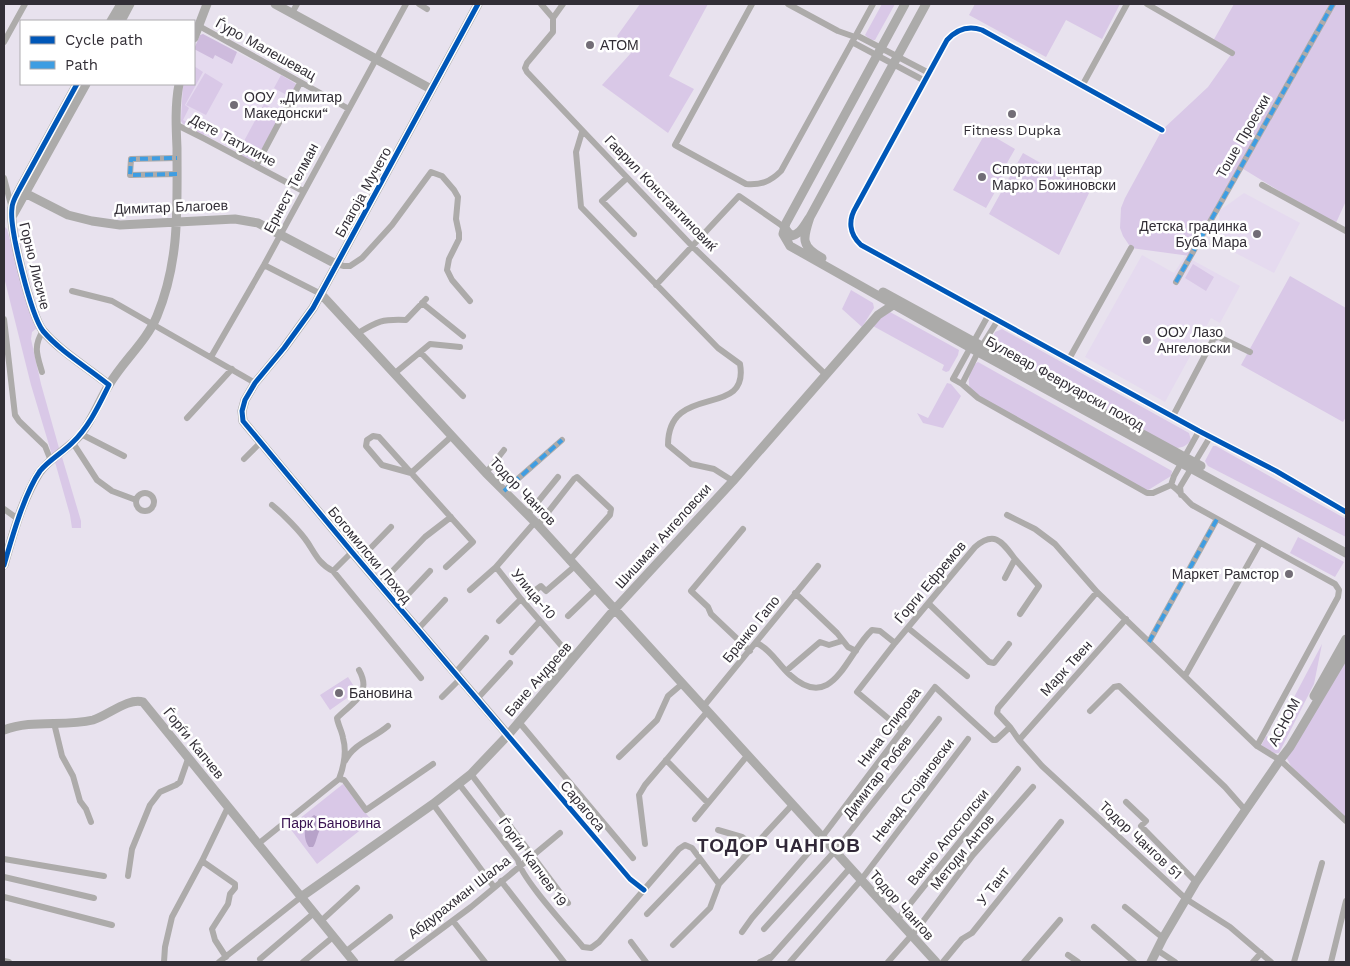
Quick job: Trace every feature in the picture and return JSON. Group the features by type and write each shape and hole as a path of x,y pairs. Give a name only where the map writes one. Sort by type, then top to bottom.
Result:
{"street":[{"path":"4,42 25,4"},
{"path":"112,20 121,4"},
{"path":"122,20 130,4"},
{"path":"195,35 207,4"},
{"path":"275,4 432,89"},
{"path":"292,12 297,4"},
{"name":"Ернест Телман","path":"211,357 264,265 406,4"},
{"path":"419,4 427,9"},
{"name":"Благоја Мучето","path":"255,383 304,322 321,294 478,4"},
{"path":"541,4 553,18 563,4"},
{"path":"752,4 675,144 746,184 766,183 775,178 781,171 873,4"},
{"path":"788,4 896,60 929,73"},
{"path":"784,227 905,4"},
{"path":"656,285 739,196 784,227 791,236 799,233 810,217 926,4"},
{"path":"1082,86 1128,4"},
{"path":"1147,4 1232,53"},
{"name":"Тоше Проески","path":"1176,282 1333,4"},
{"name":"Гаврил Константиновиќ","path":"553,18 553,32 526,63 525,68 582,132 693,247 825,374"},
{"name":"Ѓуро Малешевац","path":"198,26 348,108"},
{"path":"1162,130 982,30 970,28 958,30 947,40 851,215 851,230 861,245 1210,437 1276,470 1346,512"},
{"path":"896,60 924,81"},
{"path":"256,166 300,83"},
{"path":"13,186 23,181 76,85"},
{"path":"11,218 13,186 85,85"},
{"path":"4,565 18,520 31,487 40,471 81,434 109,385 153,324 165,294 172,270 176,223 176,125 179,85"},
{"name":"Дете Татуличе","path":"176,125 303,191"},
{"path":"582,132 576,152 580,204 718,348 740,364 742,375 736,390 727,396 704,401 684,410 670,426 668,445 685,461 698,467 714,469 732,481 878,315 894,305"},
{"path":"176,158 131,159 130,175 176,174"},
{"path":"336,264 350,266 362,258 392,225 431,172 442,176 458,197 456,219 459,239 449,259 447,270 452,280 470,302"},
{"path":"627,178 602,201 634,234"},
{"path":"1262,185 1346,231"},
{"path":"12,206 13,186"},
{"name":"Горно Лисиче","path":"13,186 11,218 13,232 35,317 43,331 58,346 109,385"},
{"name":"Димитар Благоев","path":"13,186 68,215 92,221 120,224 236,219 258,223 336,264"},
{"name":"Булевар Февруарски поход","path":"810,217 804,239 809,250 814,254 976,347 1183,460 1346,553"},
{"name":"Булевар Февруарски поход","path":"784,227 783,234 785,240 796,251 894,305 976,347"},
{"path":"1069,358 1131,248"},
{"name":"Тодор Чангов","path":"264,265 321,294 395,372 486,473 528,514 936,962"},
{"path":"72,291 112,301 255,383"},
{"path":"878,296 878,315"},
{"path":"358,333 386,319 408,320 424,301 463,336"},
{"path":"962,384 989,314"},
{"path":"4,319 15,415 46,446 51,460"},
{"path":"998,320 953,378 988,405 1147,493 1157,492 1171,485 1199,431"},
{"path":"42,372 36,352 37,340 43,331"},
{"path":"1173,416 1214,338 1219,337 1250,352"},
{"path":"395,372 430,344 460,347"},
{"path":"421,352 463,396"},
{"path":"187,418 232,369"},
{"name":"Богомилски Поход","path":"255,383 245,400 242,411 243,421 508,735"},
{"path":"81,434 124,456"},
{"path":"411,472 382,465 366,446 367,440 373,436 380,437 451,517 473,542 446,567"},
{"path":"411,472 452,436"},
{"path":"1181,495 1180,487 1210,437"},
{"path":"504,491 562,440"},
{"path":"244,458 261,442"},
{"path":"72,443 97,480 112,491 136,500"},
{"path":"486,473 504,450"},
{"name":"Булевар Февруарски поход","path":"1193,466 1346,547"},
{"path":"528,514 558,477"},
{"path":"470,590 496,566 574,478 577,477 611,509 611,512 572,563 546,591 541,586 533,592"},
{"name":"Шишман Ангеловски","path":"614,610 732,481"},
{"path":"1171,485 1192,505 1335,584 1339,590 1338,597 1257,746"},
{"path":"272,505 279,510 308,542 312,552 325,567 333,571 421,678"},
{"path":"4,509 18,520"},
{"path":"1007,515 1035,529 1055,544 1097,592 1257,746 1280,760 1346,821"},
{"name":"Богомилски Поход","path":"380,584 425,537 451,517"},
{"path":"1149,642 1217,519"},
{"path":"333,571 356,556 391,527"},
{"path":"743,529 691,591 708,607 711,614 750,651"},
{"name":"Ѓорги Ефремов","path":"902,730 857,692 975,546 984,540 990,538 998,540 1039,586 1020,614"},
{"path":"1185,676 1260,543"},
{"path":"1005,578 1015,559"},
{"name":"Улица-10","path":"496,566 521,599 573,659"},
{"name":"Бранко Гапо","path":"645,844 639,796 645,785 818,566"},
{"name":"Богомилски Поход","path":"398,605 430,571"},
{"path":"568,616 596,590"},
{"path":"1010,726 997,714 998,708 1097,592"},
{"path":"795,594 848,647 856,651"},
{"path":"498,621 521,599"},
{"path":"418,629 445,600"},
{"path":"929,604 989,662 994,663 1009,644"},
{"name":"Бане Андреев","path":"301,897 433,804 471,774 508,735 614,610"},
{"name":"Марк Твен","path":"1019,740 1126,619"},
{"path":"512,652 540,621"},
{"path":"908,628 967,676"},
{"name":"Ѓорги Ефремов","path":"757,643 769,649 779,664 803,685 813,689 819,689 831,683 870,631 880,631 895,643"},
{"path":"442,697 486,638"},
{"name":"АСНОМ","path":"1280,760 1285,745 1346,639"},
{"path":"786,671 820,642 829,645 842,641"},
{"name":"АСНОМ","path":"1280,760 1290,748 1346,653"},
{"path":"477,699 510,663"},
{"path":"344,764 345,751 337,718 353,705 362,692 363,678 359,670"},
{"path":"619,757 657,720 668,696 682,684"},
{"path":"1090,711 1114,686 1119,686 1225,787 1246,812"},
{"name":"Нина Спирова","path":"742,932 822,837 935,687 993,740 996,740 1010,726"},
{"name":"Ѓорѓи Капчев","path":"4,730 13,726 94,720 134,701 143,702 354,962"},
{"name":"Димитар Робев","path":"764,929 835,851 939,719"},
{"path":"519,722 633,858"},
{"path":"54,723 62,756 73,776 80,801 86,809 91,822"},
{"path":"258,844 339,779 344,764 354,748 388,726"},
{"name":"Тодор Чангов 51","path":"1010,726 1019,740 1042,766 1186,899 1230,927 1271,962"},
{"name":"Сарагоса","path":"508,735 630,879 644,890"},
{"name":"Ненад Стојановски","path":"790,962 861,880 968,739"},
{"path":"695,819 707,802 747,756"},
{"path":"128,876 132,849 150,805 160,792 180,782 188,759"},
{"path":"666,760 707,802"},
{"path":"1151,962 1196,882 1280,760"},
{"path":"339,779 344,780 366,810 433,764"},
{"name":"Ванчо Апостолски","path":"897,920 1018,769"},
{"path":"471,774 568,903"},
{"name":"Ѓорѓи Капчев 19","path":"459,784 518,860 518,866 583,947 591,948 599,942 644,890"},
{"name":"Методи Антов","path":"888,962 973,855 1033,787"},
{"path":"1126,802 1146,821 1141,826 1196,882"},
{"path":"433,804 494,887"},
{"path":"673,944 710,908 719,884 755,848 792,805"},
{"path":"164,962 170,922 228,807"},
{"name":"У Тант","path":"943,962 962,939 972,932 997,903 1019,872 1061,822"},
{"path":"718,830 742,837 755,848"},
{"name":"Абдурахман Шаља","path":"397,962 453,921 560,833"},
{"path":"644,890 679,849 685,845 692,848 719,884"},
{"path":"4,859 104,876"},
{"path":"647,914 700,860"},
{"path":"202,861 234,884 235,888 230,894 228,904 212,929 215,940 226,957"},
{"path":"1294,962 1322,863"},
{"path":"767,962 850,868"},
{"path":"4,877 94,898"},
{"path":"501,881 564,962"},
{"path":"321,922 357,888"},
{"path":"4,897 112,925"},
{"path":"220,962 301,897"},
{"path":"1331,962 1346,901"},
{"path":"1126,907 1163,938"},
{"path":"260,959 314,913"},
{"path":"345,952 390,917"},
{"path":"1024,962 1060,920"},
{"path":"453,921 485,962"},
{"path":"1094,927 1134,962"},
{"path":"303,962 333,936"},
{"path":"631,942 646,962"},
{"path":"1157,950 1176,962"},
{"path":"1253,962 1261,953"},
{"path":"760,962 774,955"},
{"path":"1068,955 1078,962"},
{"path":"4,961 9,962"}],"shaded area":[{"name":"ООУ „Димитар Македонски“","path":"202,34 296,84 254,161 183,124 181,121 182,90 195,85 195,48"},
{"path":"203,34 237,52 232,64 215,55 213,59 195,50 200,35"},
{"name":"Детска градинка Буба Мара","path":"1244,193 1300,223 1274,273 1220,245 1219,211"},
{"name":"ООУ Лазо Ангеловски","path":"1142,255 1174,273 1185,256 1240,286 1220,323 1211,318 1165,402 1085,357"},
{"path":"314,815 321,819 322,826 314,846 309,847 305,839 305,830 308,822"}],"green space":[{"path":"640,4 708,4 669,76 694,89 668,133 602,85 631,53 617,36"},
{"path":"882,4 895,4 875,40 870,40 865,35"},
{"path":"975,4 1120,4 1102,39 1066,20 1046,57 969,15"},
{"path":"1234,4 1346,4 1346,201 1335,225 1240,167 1190,256 1131,248 1120,228 1121,208 1125,198 1162,130 1208,87 1232,53 1213,41"},
{"path":"195,67 203,72 185,105 189,108 183,120 200,130 204,125 204,136 181,121 183,85 195,85"},
{"path":"205,73 223,84 206,115 186,105"},
{"path":"281,75 296,84 290,97 274,88"},
{"path":"264,104 282,113 256,160 252,161 237,154"},
{"name":"Спортски центар Марко Божиновски","path":"986,132 1015,149 1007,163 1010,165 986,208 953,190"},
{"path":"1023,153 1090,191 1059,255 989,214"},
{"path":"4,226 7,229 24,291 37,328 32,332 31,339 41,384 59,448 52,455 31,385 4,277"},
{"path":"1193,264 1214,277 1206,291 1185,278"},
{"path":"1290,276 1346,308 1346,417 1343,422 1241,365"},
{"path":"851,290 873,303 874,308 862,327 842,309"},
{"path":"890,312 959,350 949,371 942,370 944,365 873,326 879,319"},
{"path":"1002,329 1189,433 1191,440 1183,447 1173,448 994,348 992,342 995,332"},
{"path":"978,362 1172,471 1171,476 1145,492 981,401 969,385 971,370"},
{"path":"947,383 951,384 961,396 943,428 923,423 917,413 928,418"},
{"path":"1213,446 1346,519 1346,537 1208,466 1205,461"},
{"path":"62,457 81,521 81,528 72,528 55,462"},
{"path":"1298,537 1344,562 1335,577 1290,553"},
{"path":"1322,644 1314,684 1279,753 1272,754 1261,746 1266,736 1272,739"},
{"path":"1346,658 1346,821 1291,766 1286,757"},
{"name":"Бановина","path":"348,677 357,691 330,710 320,695"},
{"name":"Парк Бановина","path":"343,784 372,821 317,864 289,827"}],"marked path":[{"path":"1176,282 1333,4"},
{"path":"177,158 131,159 130,175 177,174"},
{"path":"504,491 562,440"},
{"path":"1149,642 1217,519"}],"cycle path":[{"path":"478,4 313,308 284,348 255,383 245,400 242,411 243,421 630,879 644,890"},
{"path":"1162,130 982,30 963,29 947,40 853,212 852,232 861,245 1199,431 1276,471 1346,512"},
{"path":"4,565 19,516 34,481 40,471 68,447 84,430 109,385 66,353 43,331 27,290 17,251 12,218 14,199 76,85"}],"place":[{"name":"АТОМ","path":"590,45"},
{"name":"ООУ „Димитар Македонски“","path":"234,105"},
{"name":"Fitness Dupka","path":"1012,114"},
{"name":"Спортски центар Марко Божиновски","path":"982,177"},
{"name":"Детска градинка Буба Мара","path":"1257,234"},
{"name":"ООУ Лазо Ангеловски","path":"1147,340"},
{"name":"Маркет Рамстор","path":"1289,574"},
{"name":"Бановина","path":"339,693"}],"district":[{"name":"ТОДОР ЧАНГОВ","path":"779,845"}]}
